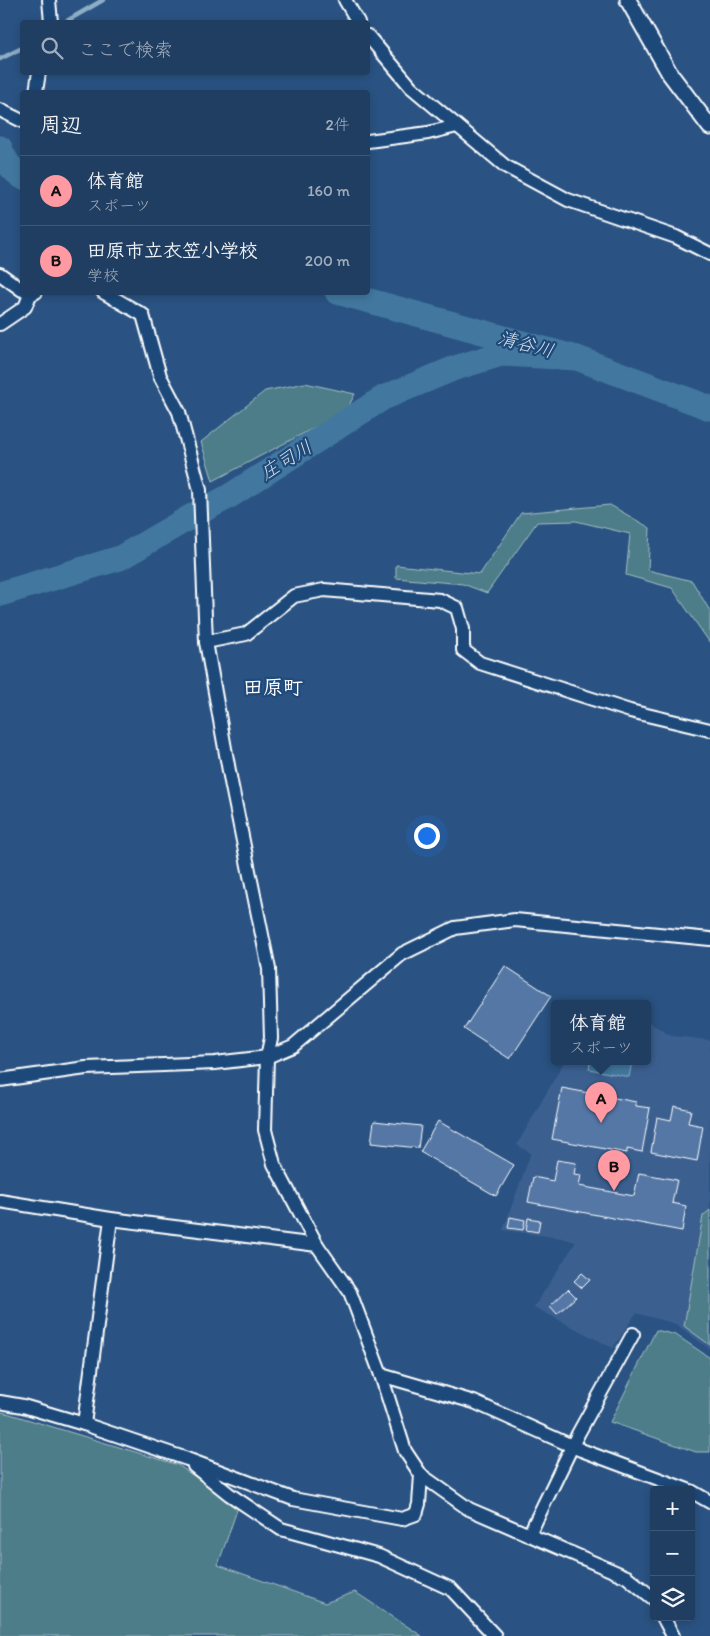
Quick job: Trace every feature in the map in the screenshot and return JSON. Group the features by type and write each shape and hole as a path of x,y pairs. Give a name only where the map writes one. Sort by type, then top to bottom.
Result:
{"street":[{"path":"49,0 51,20"},
{"path":"345,0 357,20"},
{"path":"628,0 670,74 710,127"},
{"path":"370,38 412,88 505,166 568,200 676,237 710,254"},
{"path":"36,90 39,75"},
{"path":"0,110 20,120"},
{"path":"370,141 428,133 457,126"},
{"path":"0,274 20,286"},
{"path":"0,324 25,307 28,295"},
{"path":"108,295 143,315 160,376 179,412 200,490 206,642 231,782 269,969 270,1038 267,1057 265,1130 274,1164 316,1245 350,1292 405,1451 421,1475 468,1509 627,1577 650,1596"},
{"path":"206,642 246,634 294,596 324,590 440,600 457,608 463,630 463,650 480,663 630,711 710,730"},
{"path":"0,1080 86,1068 215,1063 267,1057 293,1046 402,954 455,928 515,920 710,939"},
{"path":"0,1201 111,1219 316,1245"},
{"path":"84,1424 111,1219"},
{"path":"529,1535 572,1445 633,1334"},
{"path":"380,1375 474,1402 581,1450 677,1486"},
{"path":"0,1402 23,1406 84,1424 187,1459 293,1499 402,1519 416,1514 419,1504 421,1475"},
{"path":"187,1459 229,1494 281,1529 379,1556 451,1589 495,1636"},
{"path":"695,1493 710,1502"},
{"path":"665,1621 673,1636"}],"shaded area":[{"path":"651,1024 671,1036 710,1040 710,1349 676,1324 636,1313 613,1348 534,1307 576,1242 562,1238 503,1230 531,1153 517,1145 562,1065 651,1065"},
{"path":"590,1065 631,1065 629,1077 589,1069"}],"green space":[{"path":"305,383 355,394 346,411 213,481 201,442 265,391"},
{"path":"610,505 650,528 648,570 692,581 710,611 710,643 672,588 626,575 630,534 576,521 537,522 487,593 463,584 396,578 396,565 480,574 521,513"},
{"path":"710,1210 710,1345 684,1326 703,1216"},
{"path":"656,1330 676,1335 710,1358 710,1452 696,1452 610,1422"},
{"path":"0,1412 178,1465 238,1507 218,1565 325,1603 355,1592 422,1636 0,1636"}],"building":[{"path":"505,966 551,996 510,1059 464,1029"},
{"path":"562,1088 636,1102 636,1106 650,1108 642,1152 627,1149 627,1153 552,1139"},
{"path":"674,1106 691,1110 688,1123 703,1126 697,1161 651,1152 657,1117 671,1120"},
{"path":"374,1121 421,1126 418,1148 371,1143"},
{"path":"438,1121 514,1165 496,1196 420,1152"},
{"path":"557,1160 576,1163 574,1174 581,1175 579,1186 634,1196 639,1173 677,1180 672,1203 686,1206 682,1231 528,1202 533,1177 553,1181"},
{"path":"510,1217 525,1220 523,1230 508,1228"},
{"path":"528,1218 540,1220 538,1232 526,1230"},
{"path":"582,1273 590,1280 582,1288 574,1281"},
{"path":"568,1289 576,1297 557,1314 550,1306"}],"waterway":[{"path":"68,20 103,0"},
{"path":"0,59 20,49"},
{"name":"清谷川","path":"0,148 8,164 20,176"},
{"name":"清谷川","path":"348,295 577,358 710,408"},
{"name":"庄司川","path":"0,594 120,558 228,497 383,398 455,368 501,354 577,358"}],"place":[{"name":"体育館","path":"601,1123"},
{"name":"田原市立衣笠小学校","path":"614,1191"}],"district":[{"name":"田原町","path":"273,687"}]}
